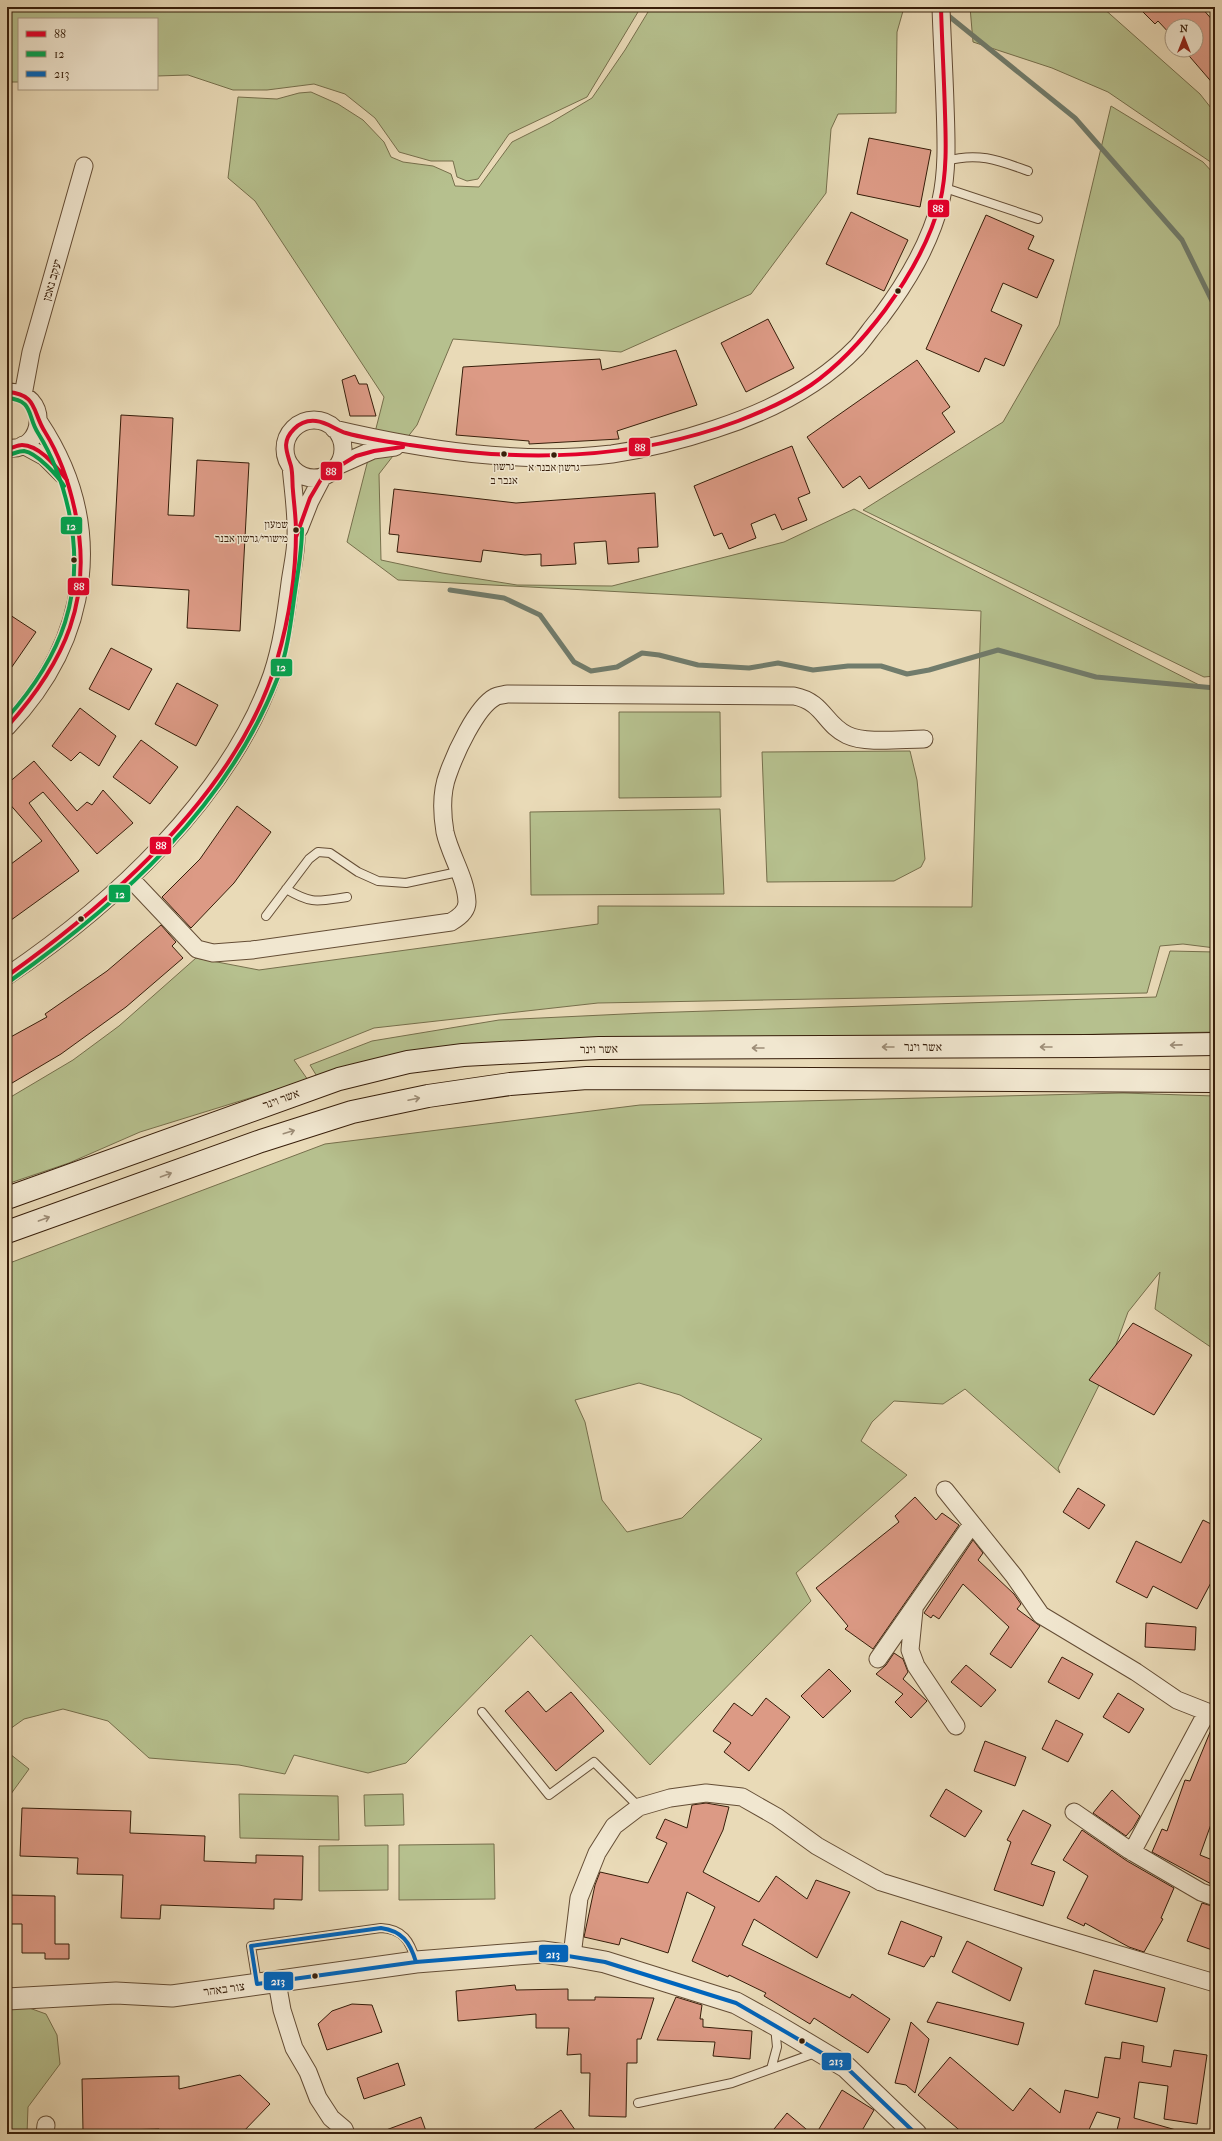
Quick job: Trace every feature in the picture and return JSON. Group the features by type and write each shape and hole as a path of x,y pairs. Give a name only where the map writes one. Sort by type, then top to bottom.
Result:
{"main road":[{"name":"אשר וינר","path":"7,1198 339,1079 408,1062 455,1056 599,1048 1093,1046 1215,1044"},
{"path":"7,1232 261,1141 352,1112 428,1096 510,1084 587,1078 1215,1081"}],"street":[{"path":"334,429 413,446 512,456 564,457 611,454 687,438 738,422 782,402 816,382 858,346 896,297 916,264 932,230 942,188 946,160 940,7"},
{"name":"יעקב נאמן","path":"15,393 32,352 84,166"},
{"path":"7,727 39,688 59,654 74,618 82,580 81,540 72,494 67,480 53,445 39,422 35,406 15,393"},
{"path":"7,976 71,930 130,878 172,834 197,804 231,756 259,706 272,674 281,643 296,537 291,466 285,449 286,440 294,429 305,422 314,421 327,424 334,429 341,440 342,449 337,466"},
{"path":"12,448 34,436 39,422"},
{"path":"296,537 310,501 323,476 337,466 373,450 413,446"},
{"path":"12,448 45,457 67,480"},
{"path":"291,466 305,476 323,476"},
{"path":"130,878 197,949 213,952 252,950 451,922 461,917 467,904 466,892 458,872 446,832 443,805 447,775 464,739 483,708 495,697 507,694 794,696 807,698 816,705 836,727 847,735 870,740 924,739"},
{"path":"945,1490 1014,1576 1040,1615 1136,1672 1177,1700 1211,1714 1132,1852"},
{"path":"878,1659 972,1524"},
{"path":"915,1606 910,1650 916,1666 956,1726"},
{"path":"572,1956 579,1898 597,1853 614,1826 639,1807 670,1798 706,1793 742,1797 777,1817 817,1846 881,1882 1215,1983"},
{"path":"1074,1812 1132,1852 1201,1892 1215,1897"},
{"name":"צור באהר","path":"7,2000 116,1993 172,1996 416,1962 543,1952 572,1956 605,1962 736,2003 846,2067 916,2134"},
{"path":"267,1983 282,2010 294,2048 308,2072 318,2098 331,2118 344,2129 346,2134"}],"lane":[{"path":"946,160 961,156 979,156 995,159 1028,171"},
{"path":"942,188 1038,219"},
{"path":"266,916 309,859 318,852 330,853 358,872 378,881 406,883 458,872"},
{"path":"286,889 304,900 314,901 347,897"},
{"path":"482,1712 549,1795 594,1762 639,1807"},
{"path":"267,1983 251,1946 390,1928 400,1932 407,1938 412,1947 416,1962"},
{"path":"771,2069 777,2047 774,2024"},
{"path":"638,2103 732,2083 820,2051"}],"green space":[{"path":"7,7 641,7 587,97 509,134 478,179 467,181 457,177 453,161 431,161 399,152 375,118 345,94 314,84 267,90 233,90 188,75 158,76 158,18 18,18 18,82 7,82"},
{"path":"651,7 903,7 897,32 896,113 838,114 831,129 826,193 751,294 621,352 453,339 417,425 379,474 381,560 442,573 517,585 612,586 784,542 854,509 1201,686 1215,686 1215,948 1183,944 1160,946 1147,993 598,1003 374,1028 294,1060 308,1080 140,1132 69,1163 7,1184 7,1101 9,1098 73,1060 119,1026 196,958 259,970 598,924 598,906 972,907 981,611 398,580 347,542 384,397 255,201 228,178 238,97 277,99 299,93 311,92 338,104 363,120 384,142 391,157 403,162 433,166 451,174 455,186 479,187 512,142 550,123 592,98 625,50"},
{"path":"970,7 1102,7 1200,94 1215,113 1215,165 1108,92 1052,68 973,42"},
{"path":"1111,106 1203,162 1215,175 1215,676 1204,677 863,510 1003,422 1059,325"},
{"path":"619,712 720,712 721,797 619,798"},
{"path":"910,751 917,780 925,859 921,867 894,881 767,882 762,752"},
{"path":"720,809 724,894 531,895 530,812"},
{"path":"1170,951 1215,952 1215,1032 585,1044 318,1078 310,1065 372,1041 499,1020 645,1013 1156,997"},
{"path":"1123,1093 1215,1096 1215,1350 1155,1309 1160,1272 1128,1312 1108,1367 1058,1468 1060,1473 965,1389 943,1404 894,1401 872,1422 861,1441 907,1475 796,1573 811,1601 650,1765 531,1635 406,1763 368,1773 294,1755 285,1774 239,1765 149,1758 108,1721 63,1709 24,1719 7,1731 7,1264 325,1144 640,1105","holes":["639,1383 680,1395 762,1439 682,1518 627,1532 602,1500 585,1422 575,1400"]},
{"path":"10,1754 29,1769 8,1798 7,1759"},
{"path":"239,1794 338,1796 339,1840 240,1838"},
{"path":"403,1794 404,1825 365,1826 364,1795"},
{"path":"494,1844 495,1899 399,1900 399,1845"},
{"path":"388,1845 388,1890 319,1891 319,1846"},
{"path":"7,2000 46,2014 57,2035 60,2064 28,2107 27,2134 7,2134"}],"building":[{"path":"1138,7 1201,7 1215,23 1215,86 1191,58 1204,58 1204,18 1164,18 1164,27 1158,21 1155,24"},
{"path":"869,138 931,150 920,207 857,194"},
{"path":"851,212 908,240 884,291 826,264"},
{"path":"986,215 1034,236 1028,249 1054,260 1037,298 1003,283 991,311 1022,325 1004,366 985,358 979,372 926,349"},
{"path":"768,319 794,368 746,392 721,343"},
{"path":"676,350 697,405 617,431 619,439 529,444 529,441 456,435 463,367 600,359 602,370"},
{"path":"917,360 950,407 942,413 955,432 869,489 860,476 843,488 807,437"},
{"path":"355,375 359,384 367,384 376,416 350,416 342,380"},
{"path":"121,415 173,418 168,515 194,516 197,460 249,463 240,631 187,628 189,590 112,585"},
{"path":"792,446 810,493 798,498 807,520 782,530 775,514 751,524 756,538 729,549 722,533 714,536 694,486"},
{"path":"394,489 516,503 655,493 658,547 638,548 639,562 608,564 606,541 574,543 576,564 541,566 541,554 525,555 483,550 481,562 397,552 399,535 389,534"},
{"path":"7,613 36,632 7,674"},
{"path":"111,648 152,669 129,710 89,689"},
{"path":"177,683 218,705 196,746 155,724"},
{"path":"80,708 116,736 99,766 80,752 71,761 52,746"},
{"path":"141,740 178,767 150,804 113,777"},
{"path":"34,761 77,811 87,802 92,805 103,790 133,823 97,854 43,792 29,803 79,871 7,923 7,867 42,841 7,801 7,784"},
{"path":"237,806 271,832 234,883 191,928 162,897 200,859"},
{"path":"161,925 176,942 172,946 183,958 126,1007 61,1054 7,1086 7,1039 47,1017 45,1014 107,971"},
{"path":"1133,1323 1192,1355 1154,1415 1089,1380"},
{"path":"1078,1488 1105,1505 1089,1529 1063,1512"},
{"path":"915,1497 936,1520 942,1513 959,1525 873,1649 845,1629 848,1626 816,1588 899,1522 895,1516"},
{"path":"1203,1520 1215,1526 1215,1575 1197,1609 1153,1586 1147,1598 1116,1582 1136,1541 1181,1563"},
{"path":"973,1540 983,1553 978,1560 1014,1594 1021,1604 1017,1609 1040,1626 1011,1668 990,1654 1009,1627 963,1584 939,1619 933,1615 931,1618 924,1613"},
{"path":"1146,1623 1196,1627 1195,1650 1145,1647"},
{"path":"894,1653 903,1659 908,1672 903,1679 927,1701 911,1718 895,1702 903,1694 876,1674 886,1665"},
{"path":"1062,1657 1093,1674 1079,1699 1048,1682"},
{"path":"966,1665 996,1690 981,1707 951,1682"},
{"path":"829,1669 851,1691 823,1718 801,1696"},
{"path":"528,1691 546,1712 571,1692 604,1731 556,1771 505,1711"},
{"path":"1118,1693 1144,1709 1129,1733 1103,1717"},
{"path":"766,1698 790,1717 749,1771 724,1752 731,1743 713,1731 734,1703 752,1716"},
{"path":"1056,1720 1083,1734 1068,1762 1042,1749"},
{"path":"1213,1725 1215,1725 1215,1813 1200,1855 1215,1861 1215,1886 1152,1852 1162,1829 1167,1831 1185,1780 1190,1781"},
{"path":"985,1741 1026,1757 1015,1786 974,1771"},
{"path":"946,1789 982,1811 965,1837 930,1816"},
{"path":"1112,1790 1140,1816 1126,1836 1093,1813"},
{"path":"706,1803 729,1807 723,1830 703,1872 759,1902 776,1876 807,1899 816,1880 850,1892 817,1958 754,1919 742,1945 850,1998 852,1994 890,2019 868,2053 814,2018 810,2024 764,1996 766,1993 729,1975 728,1977 692,1961 715,1907 687,1892 668,1953 621,1938 619,1945 584,1937 595,1885 600,1872 648,1883 667,1843 656,1838 665,1819 687,1828 692,1805"},
{"path":"22,1808 131,1811 130,1833 205,1836 204,1861 256,1863 256,1855 303,1856 302,1900 274,1899 274,1909 161,1905 160,1919 121,1918 123,1875 77,1874 78,1858 20,1856"},
{"path":"1023,1810 1051,1825 1031,1864 1055,1872 1043,1906 994,1890 1011,1842 1007,1840"},
{"path":"1082,1830 1127,1861 1174,1888 1161,1918 1163,1919 1144,1952 1129,1947 1085,1923 1084,1926 1067,1918 1088,1876 1063,1860"},
{"path":"7,1895 55,1896 55,1944 69,1944 69,1959 45,1959 45,1953 22,1953 22,1924 7,1924"},
{"path":"1202,1903 1215,1907 1215,1951 1187,1941"},
{"path":"901,1921 942,1937 934,1957 931,1956 924,1967 888,1954"},
{"path":"967,1941 1022,1968 1010,2001 952,1972"},
{"path":"1094,1970 1165,1988 1157,2022 1085,2004"},
{"path":"515,1985 516,1990 568,1989 568,2000 595,2000 595,1997 654,1998 641,2039 637,2039 637,2063 627,2063 626,2117 589,2116 590,2073 581,2073 581,2054 567,2055 569,2028 536,2028 536,2014 458,2021 456,1991"},
{"path":"676,1997 702,2005 700,2019 703,2019 703,2027 752,2031 750,2059 713,2056 715,2042 657,2040"},
{"path":"937,2002 1024,2023 1018,2045 927,2022"},
{"path":"352,2004 372,2005 382,2032 327,2050 318,2024 332,2011"},
{"path":"911,2022 929,2039 915,2093 906,2085 895,2083"},
{"path":"1122,2042 1144,2046 1142,2062 1171,2067 1174,2050 1207,2055 1197,2124 1164,2119 1168,2086 1139,2082 1134,2118 1176,2130 1175,2134 1116,2134 1120,2118 1097,2112 1087,2134 964,2134 918,2095 950,2057 1013,2111 1030,2088 1060,2113 1065,2090 1098,2098 1105,2057 1120,2059"},
{"path":"398,2063 405,2085 364,2099 357,2078"},
{"path":"240,2075 270,2104 241,2134 165,2134 159,2129 83,2131 82,2079 179,2076 179,2089"},
{"path":"842,2090 874,2110 860,2134 816,2134"},
{"path":"561,2110 578,2134 527,2134"},
{"path":"787,2113 812,2134 770,2134"},
{"path":"421,2117 427,2134 378,2134 378,2133"}],"waterway":[{"path":"945,13 1075,118 1182,240 1215,307"},
{"path":"450,590 504,598 540,615 574,662 591,671 617,667 642,653 659,655 698,665 749,668 778,663 813,670 848,666 881,666 907,674 929,670 998,650 1096,677 1215,688"}],"transit line":[{"name":"88","path":"7,976 89,913 129,877 168,838 203,797 234,754 259,708 277,660 291,596 295,563 296,526 292,472 286,443 287,438 299,425 304,422 316,421 346,433 370,439 493,454 535,455 617,451 658,444 698,434 757,413 785,400 811,385 832,369 851,350 869,331 885,310 910,272 925,245 940,202 944,180 946,146 941,7"},
{"name":"88","path":"7,392 17,393 24,396 33,405 41,425 60,460 75,511 80,543 81,573 77,601 70,628 59,653 45,678 7,727"},
{"name":"12","path":"7,398 16,399 26,405 35,427 57,471 69,512 73,542 74,570 71,597 65,622 55,647 42,671 26,695 7,718"},
{"name":"88","path":"7,449 19,445 29,446 35,449 48,458 67,480"},
{"name":"88","path":"296,537 310,498 323,476 356,456 374,451 403,447"},
{"name":"12","path":"8,455 24,451 35,456 47,466 64,486"},
{"name":"12","path":"10,981 92,918 130,884 167,848 200,809 231,768 257,724 281,667 287,646 300,560 302,529"},
{"name":"213","path":"381,1928 400,1935 408,1943 416,1962 257,1984 251,1946 381,1928"},
{"name":"213","path":"416,1962 543,1952 605,1962 736,2003 846,2067 916,2134"}],"place":[{"name":"גרשון אנבר ב","path":"504,454"},
{"name":"גרשון אבנר א","path":"554,455"},
{"name":"שמעון מישורי/גרשון אבנר","path":"296,530"}]}
